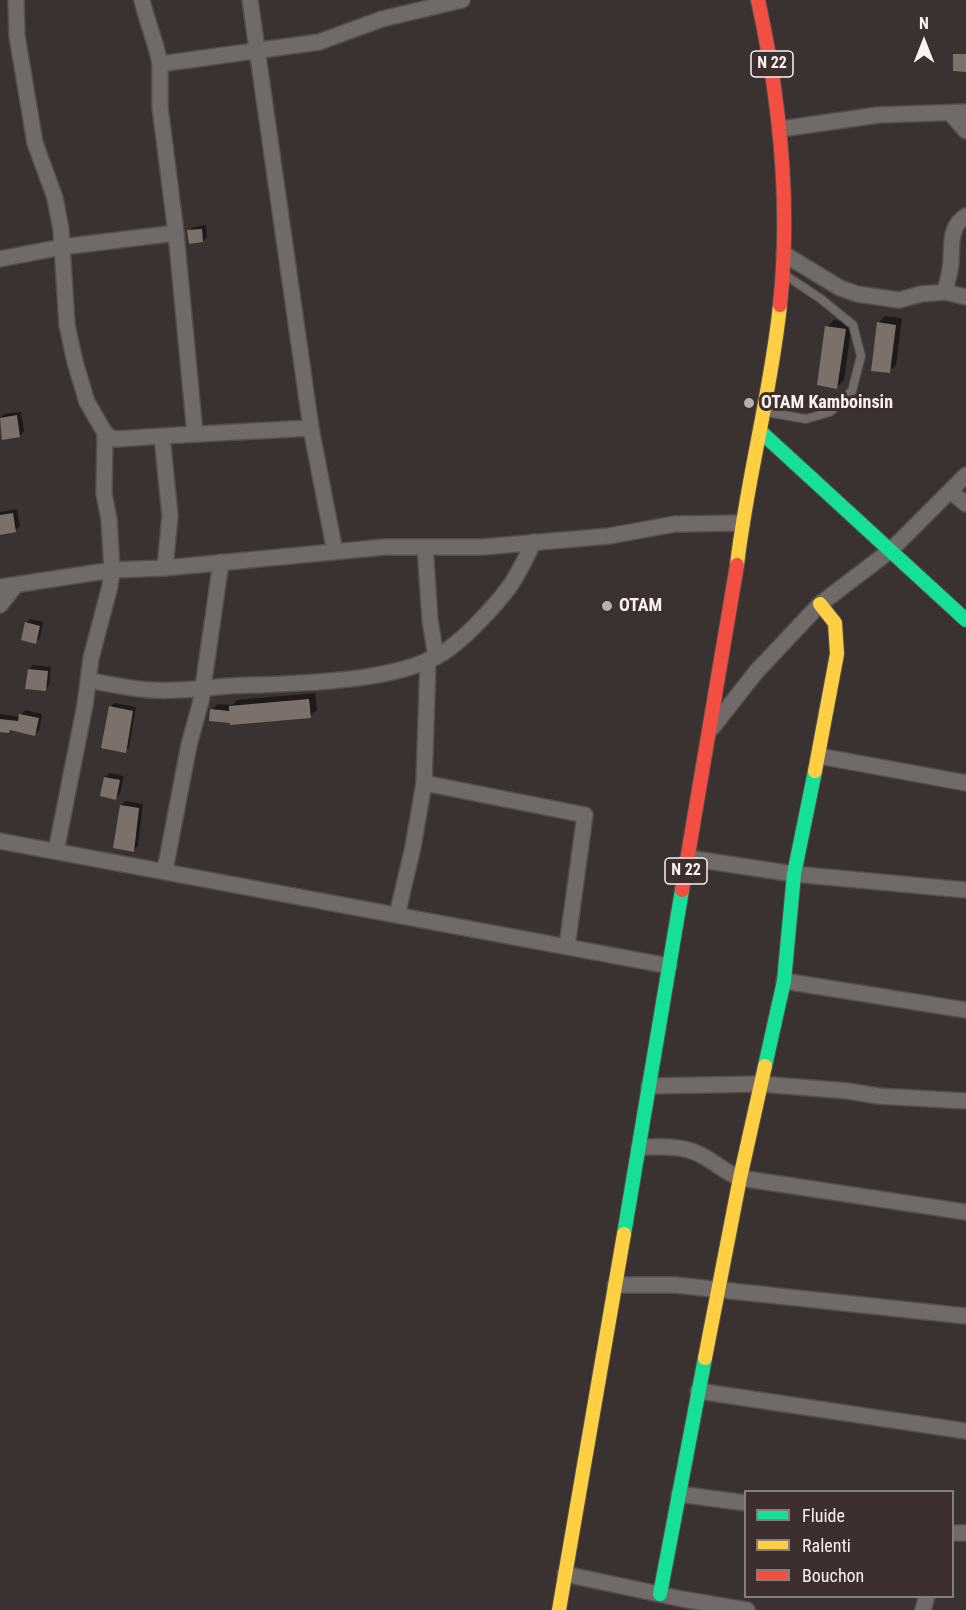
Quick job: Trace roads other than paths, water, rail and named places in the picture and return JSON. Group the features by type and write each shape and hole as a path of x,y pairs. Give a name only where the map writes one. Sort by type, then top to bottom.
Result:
{"main road":[{"name":"N 22","path":"559,1610 708,734 732,606 742,523 765,412 777,335 784,254 781,129 770,54 758,0"},
{"path":"761,432 966,620"},
{"path":"660,1594 740,1178 784,981 794,874 819,756 837,654 835,623 820,604"}],"street":[{"path":"16,0 17,36 35,143 55,198 62,247 67,325 87,402 105,433 117,439 311,428"},
{"path":"142,0 155,39 160,64 160,107 176,233 195,435"},
{"path":"250,0 311,428 335,552"},
{"path":"160,64 319,42 382,20 462,0"},
{"path":"781,129 878,115 966,112"},
{"path":"950,113 966,131"},
{"path":"945,292 950,269 950,244 953,232 960,219 966,216"},
{"path":"0,259 62,247 176,233"},
{"path":"784,254 840,288 857,294 899,300 921,294 945,292 966,297"},
{"path":"56,851 91,658 108,597 112,570 110,519 104,494 105,433"},
{"path":"162,436 170,516 165,568"},
{"path":"708,734 756,672 820,604 891,550 966,475"},
{"path":"951,492 966,504"},
{"path":"0,586 112,570 165,568 385,547 483,547 609,536 675,524 742,523"},
{"path":"88,680 155,691 334,681 393,671 432,658 458,641 510,586 534,542"},
{"path":"397,915 413,846 424,783 432,658 425,547"},
{"path":"165,870 189,745 204,688 221,562"},
{"path":"0,605 16,585"},
{"path":"819,756 966,783"},
{"path":"424,783 585,816 567,946"},
{"path":"0,841 669,966"},
{"path":"688,858 794,874 966,890"},
{"path":"784,981 966,1010"},
{"path":"649,1086 761,1084 848,1091 878,1096 966,1101"},
{"path":"639,1147 682,1148 700,1154 727,1173 740,1178 966,1212"},
{"path":"615,1285 675,1285 966,1316"},
{"path":"698,1391 966,1431"},
{"path":"679,1494 744,1503"},
{"path":"565,1574 660,1594 682,1604 747,1610"}],"lane":[{"path":"765,412 806,419 830,412 852,391 861,356 854,325 822,298 782,273"}],"place":[{"name":"OTAM Kamboinsin","path":"749,403"},
{"name":"OTAM","path":"607,606"}]}
